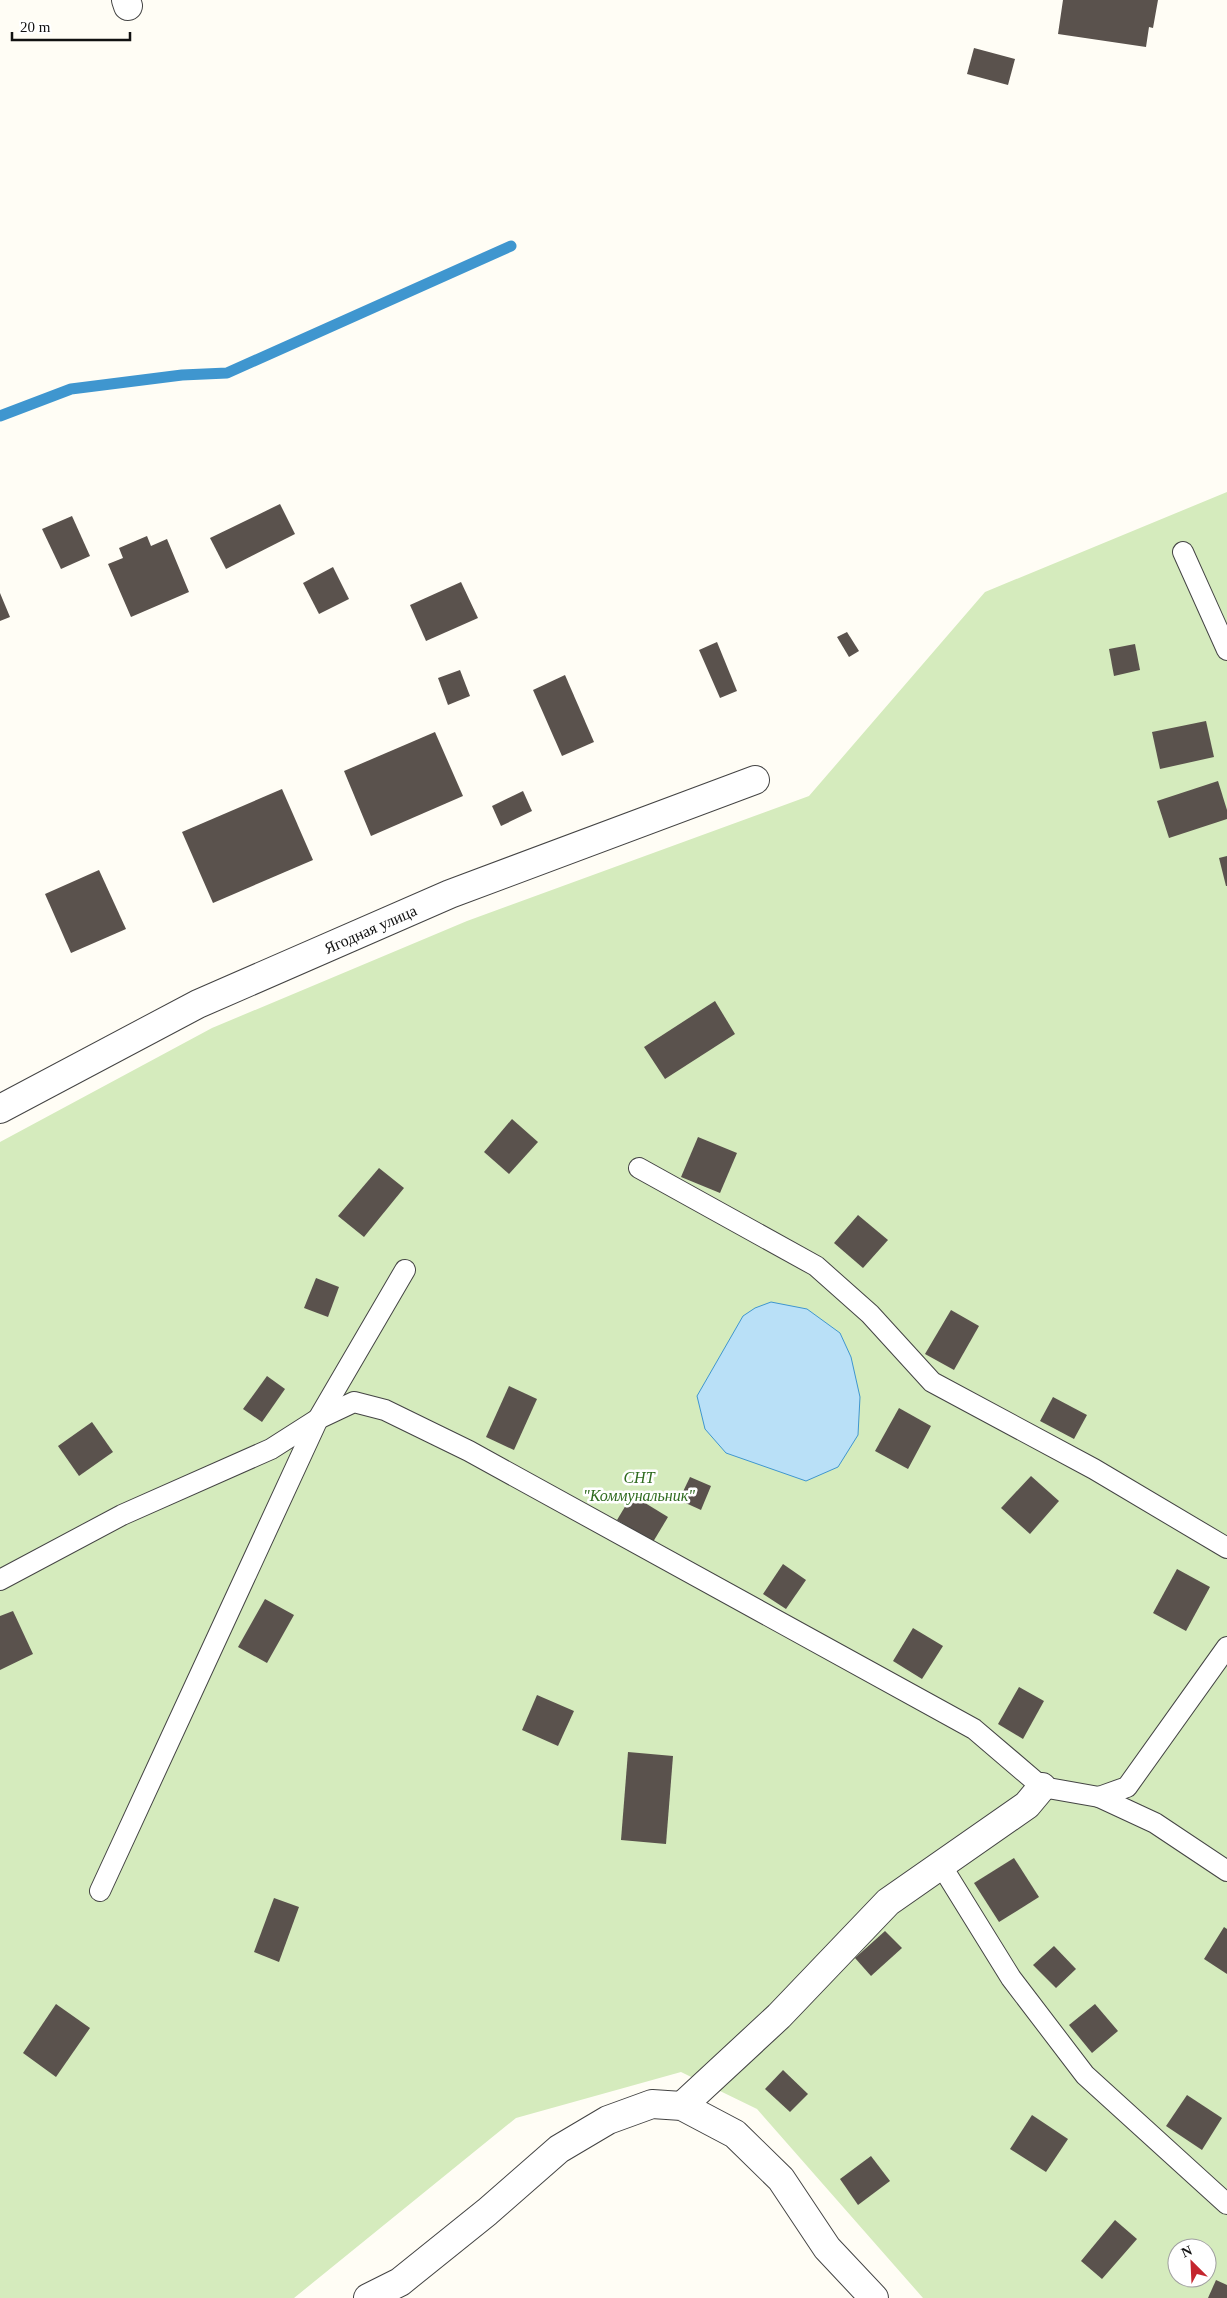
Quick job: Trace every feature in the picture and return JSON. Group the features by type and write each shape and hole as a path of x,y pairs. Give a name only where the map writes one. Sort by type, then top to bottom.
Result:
{"street":[{"name":"Ягодная улица","path":"0,1109 198,1004 450,894 755,780"},
{"path":"682,2106 779,2016 888,1902 1028,1805 1042,1787"},
{"path":"368,2298 400,2282 567,2144 608,2120 652,2104 682,2106 735,2134 781,2180 827,2248 874,2298"}],"lane":[{"path":"1183,552 1227,650"},
{"path":"638,1168 816,1266 870,1314 932,1382 1094,1469 1227,1548"},
{"path":"100,1891 318,1419 405,1270"},
{"path":"0,1580 122,1515 271,1449 318,1419 354,1402 385,1410 468,1451 974,1729 1042,1787 1099,1798 1155,1823 1227,1871"},
{"path":"1099,1798 1127,1787 1227,1647"},
{"path":"941,1865 1011,1978 1085,2075 1227,2204"}],"green space":[{"name":"СНТ \"Коммунальник\"","path":"1227,492 1227,2298 923,2298 757,2109 681,2072 516,2118 294,2298 0,2298 0,1142 212,1028 467,921 809,796 985,592"}],"water":[{"path":"771,1302 807,1309 840,1333 851,1357 860,1397 858,1435 838,1467 806,1481 726,1453 705,1429 697,1396 743,1316 755,1308"}],"building":[{"path":"1063,0 1158,0 1153,28 1149,27 1146,47 1058,34"},
{"path":"974,48 1015,59 1008,85 967,74"},
{"path":"280,504 295,534 226,569 210,538"},
{"path":"72,516 90,556 61,569 42,529"},
{"path":"147,536 151,546 167,539 189,592 131,617 108,564 123,558 119,548"},
{"path":"333,567 349,599 319,614 303,583"},
{"path":"461,582 478,618 426,641 410,605"},
{"path":"0,593 10,617 0,621"},
{"path":"847,632 859,651 849,657 837,637"},
{"path":"717,642 737,691 720,698 699,650"},
{"path":"1135,644 1140,670 1114,676 1109,649"},
{"path":"460,670 470,696 448,705 438,678"},
{"path":"565,675 594,742 562,756 533,690"},
{"path":"1206,721 1214,757 1160,769 1152,732"},
{"path":"435,732 463,796 371,836 344,771"},
{"path":"1218,781 1227,810 1227,819 1169,838 1157,801"},
{"path":"282,789 313,860 213,903 182,832"},
{"path":"523,791 532,811 501,826 492,806"},
{"path":"1227,856 1227,886 1226,886 1219,858"},
{"path":"99,870 126,929 71,953 45,894"},
{"path":"715,1001 735,1034 665,1079 644,1047"},
{"path":"512,1119 538,1142 509,1174 484,1152"},
{"path":"698,1137 737,1153 720,1193 681,1177"},
{"path":"379,1168 404,1188 364,1237 338,1216"},
{"path":"858,1215 888,1240 863,1268 834,1243"},
{"path":"316,1278 339,1287 328,1317 304,1308"},
{"path":"951,1310 979,1326 954,1370 925,1354"},
{"path":"267,1376 285,1389 262,1422 243,1409"},
{"path":"509,1386 537,1399 514,1450 486,1437"},
{"path":"1053,1397 1087,1415 1074,1439 1040,1421"},
{"path":"899,1408 931,1426 908,1469 875,1451"},
{"path":"92,1422 113,1452 79,1476 58,1446"},
{"path":"1031,1476 1059,1501 1030,1534 1001,1508"},
{"path":"690,1477 711,1486 701,1510 679,1500"},
{"path":"632,1495 668,1517 653,1542 617,1520"},
{"path":"783,1564 806,1580 786,1609 763,1594"},
{"path":"1177,1569 1210,1587 1186,1631 1153,1613"},
{"path":"265,1599 294,1615 267,1663 238,1647"},
{"path":"13,1611 33,1654 0,1670 0,1616"},
{"path":"913,1628 943,1646 922,1679 893,1661"},
{"path":"1019,1687 1044,1701 1023,1739 998,1724"},
{"path":"537,1695 574,1711 558,1746 522,1730"},
{"path":"628,1752 673,1756 666,1844 621,1840"},
{"path":"1014,1858 1039,1897 999,1922 974,1883"},
{"path":"274,1898 299,1907 279,1962 254,1952"},
{"path":"1224,1927 1227,1929 1227,1974 1204,1959"},
{"path":"885,1931 902,1948 871,1976 855,1958"},
{"path":"1054,1946 1076,1969 1056,1988 1033,1965"},
{"path":"56,2004 90,2028 56,2077 23,2053"},
{"path":"1095,2004 1118,2031 1092,2053 1069,2025"},
{"path":"783,2070 808,2094 790,2112 765,2089"},
{"path":"1187,2095 1222,2118 1202,2150 1166,2126"},
{"path":"1032,2115 1068,2139 1046,2172 1010,2149"},
{"path":"871,2156 890,2181 858,2205 840,2179"},
{"path":"1115,2220 1137,2239 1102,2279 1081,2261"},
{"path":"1217,2280 1227,2285 1227,2298 1208,2298 1212,2288 1217,2288"}],"waterway":[{"path":"0,416 71,389 182,375 227,373 511,246"}]}
